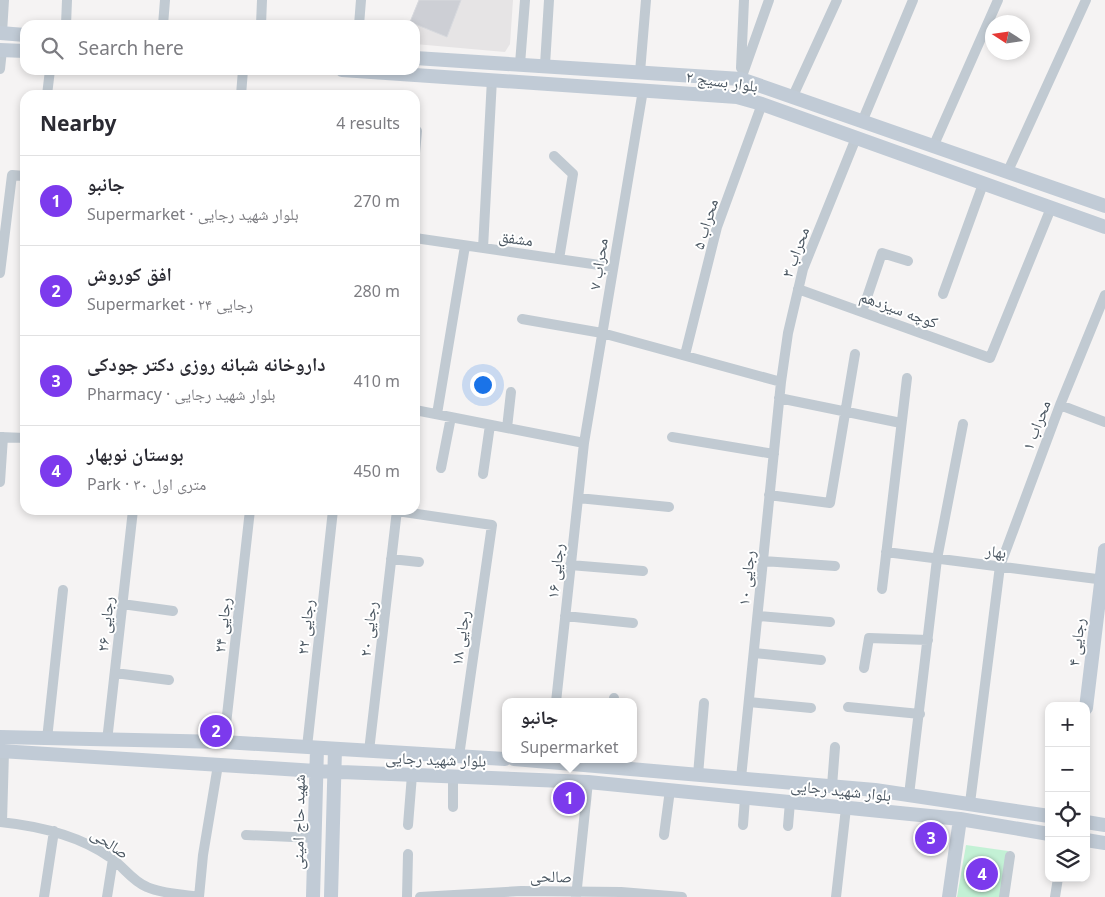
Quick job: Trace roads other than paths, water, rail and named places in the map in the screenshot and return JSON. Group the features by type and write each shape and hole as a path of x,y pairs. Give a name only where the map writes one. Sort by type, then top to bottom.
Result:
{"main road":[{"path":"1,33 20,34"},
{"path":"1,50 20,52"},
{"name":"بلوار بسیج ۲","path":"420,58 741,79 933,147 1104,204"},
{"name":"بلوار بسیج ۲","path":"420,75 737,98 762,104 1105,227"},
{"path":"737,98 741,79"},
{"name":"رجایی ۴","path":"1087,702 1103,580 1105,550"},
{"name":"بلوار شهید رجایی","path":"0,737 107,741 224,742 502,759"},
{"name":"شهید حاج امینی","path":"312,748 316,772 314,897"},
{"path":"331,897 335,749"},
{"name":"بلوار شهید رجایی","path":"2,751 316,772 588,782 960,819 1045,833"},
{"name":"بلوار شهید رجایی","path":"608,763 909,795 1045,815"},
{"path":"316,802 325,797 333,803"},
{"path":"948,897 960,819"},
{"path":"1090,823 1105,825"},
{"path":"1090,841 1105,843"}],"street":[{"path":"1,33 4,0"},
{"path":"66,20 67,0"},
{"path":"163,20 165,0"},
{"path":"262,0 262,20"},
{"path":"359,20 361,0"},
{"path":"520,64 525,0"},
{"path":"545,65 549,0"},
{"path":"640,72 646,0"},
{"path":"741,79 744,0"},
{"path":"741,79 770,0"},
{"path":"793,96 837,0"},
{"path":"862,122 913,0"},
{"path":"933,147 998,0"},
{"path":"1008,171 1086,0"},
{"path":"0,69 1,50"},
{"path":"48,90 49,75"},
{"path":"241,90 243,75"},
{"path":"483,248 492,79"},
{"name":"محراب ۷","path":"584,443 643,90"},
{"name":"محراب ۵","path":"685,356 717,227 762,104"},
{"name":"محراب ۳","path":"781,382 788,333 803,270 856,138"},
{"path":"554,156 573,174 559,259"},
{"path":"0,273 12,175 20,176"},
{"path":"943,294 983,184"},
{"name":"کوچه سیزدهم","path":"798,289 990,358 1052,208"},
{"name":"مشفق","path":"420,239 613,267"},
{"path":"437,414 465,246"},
{"path":"862,312 882,253 908,261"},
{"name":"محراب ۱","path":"970,803 1000,566 1060,405 1105,295"},
{"path":"522,319 602,333 781,382"},
{"path":"770,495 830,503 854,354"},
{"path":"882,589 906,378"},
{"name":"رجایی ۱۰","path":"741,778 781,382"},
{"path":"507,428 511,392"},
{"path":"779,398 901,423"},
{"path":"1060,405 1105,422"},
{"path":"420,411 584,443"},
{"path":"441,468 451,417"},
{"path":"909,795 926,666 936,558 963,424"},
{"path":"483,474 490,425"},
{"path":"0,482 2,437 20,438"},
{"path":"672,437 774,454"},
{"name":"رجایی ۱۶","path":"556,698 584,443"},
{"path":"578,498 669,507"},
{"name":"رجایی ۱۸","path":"420,514 492,525 459,756"},
{"name":"رجایی ۲۶","path":"107,741 132,515"},
{"name":"رجایی ۲۴","path":"224,742 249,515"},
{"name":"رجایی ۲۲","path":"312,748 333,515"},
{"name":"رجایی ۲۰","path":"369,751 396,515"},
{"name":"بهار","path":"886,552 1103,580"},
{"path":"391,559 419,562"},
{"path":"763,560 835,566"},
{"path":"570,565 643,571"},
{"path":"47,739 64,590"},
{"path":"122,604 173,611"},
{"path":"565,616 633,623"},
{"path":"758,616 830,622"},
{"path":"864,668 869,638 928,640"},
{"path":"754,653 820,660"},
{"path":"114,673 169,680"},
{"path":"749,702 811,708"},
{"path":"698,774 704,703"},
{"path":"848,707 920,714"},
{"path":"832,786 835,747"},
{"path":"1,822 3,788 2,751"},
{"path":"199,897 218,765"},
{"path":"408,825 412,775"},
{"path":"453,777 453,806"},
{"path":"576,894 588,782"},
{"path":"664,835 670,790"},
{"path":"743,825 745,798"},
{"path":"788,826 790,802"},
{"path":"836,897 846,808"},
{"name":"صالحی","path":"1,822 54,831 90,844 113,860 148,893 199,897"},
{"path":"44,897 54,831"},
{"path":"246,835 315,838"},
{"path":"407,897 408,854"},
{"path":"1004,897 1010,856"},
{"path":"107,897 113,860"},
{"path":"1055,897 1057,882"},
{"name":"صالحی","path":"420,897 521,894 682,897"}],"place":[{"name":"افق کوروش","path":"216,731"},
{"name":"جانبو","path":"569,798"},
{"name":"داروخانه شبانه روزی دکتر جودکی","path":"931,838"},
{"name":"بوستان نوبهار","path":"982,874"}]}
